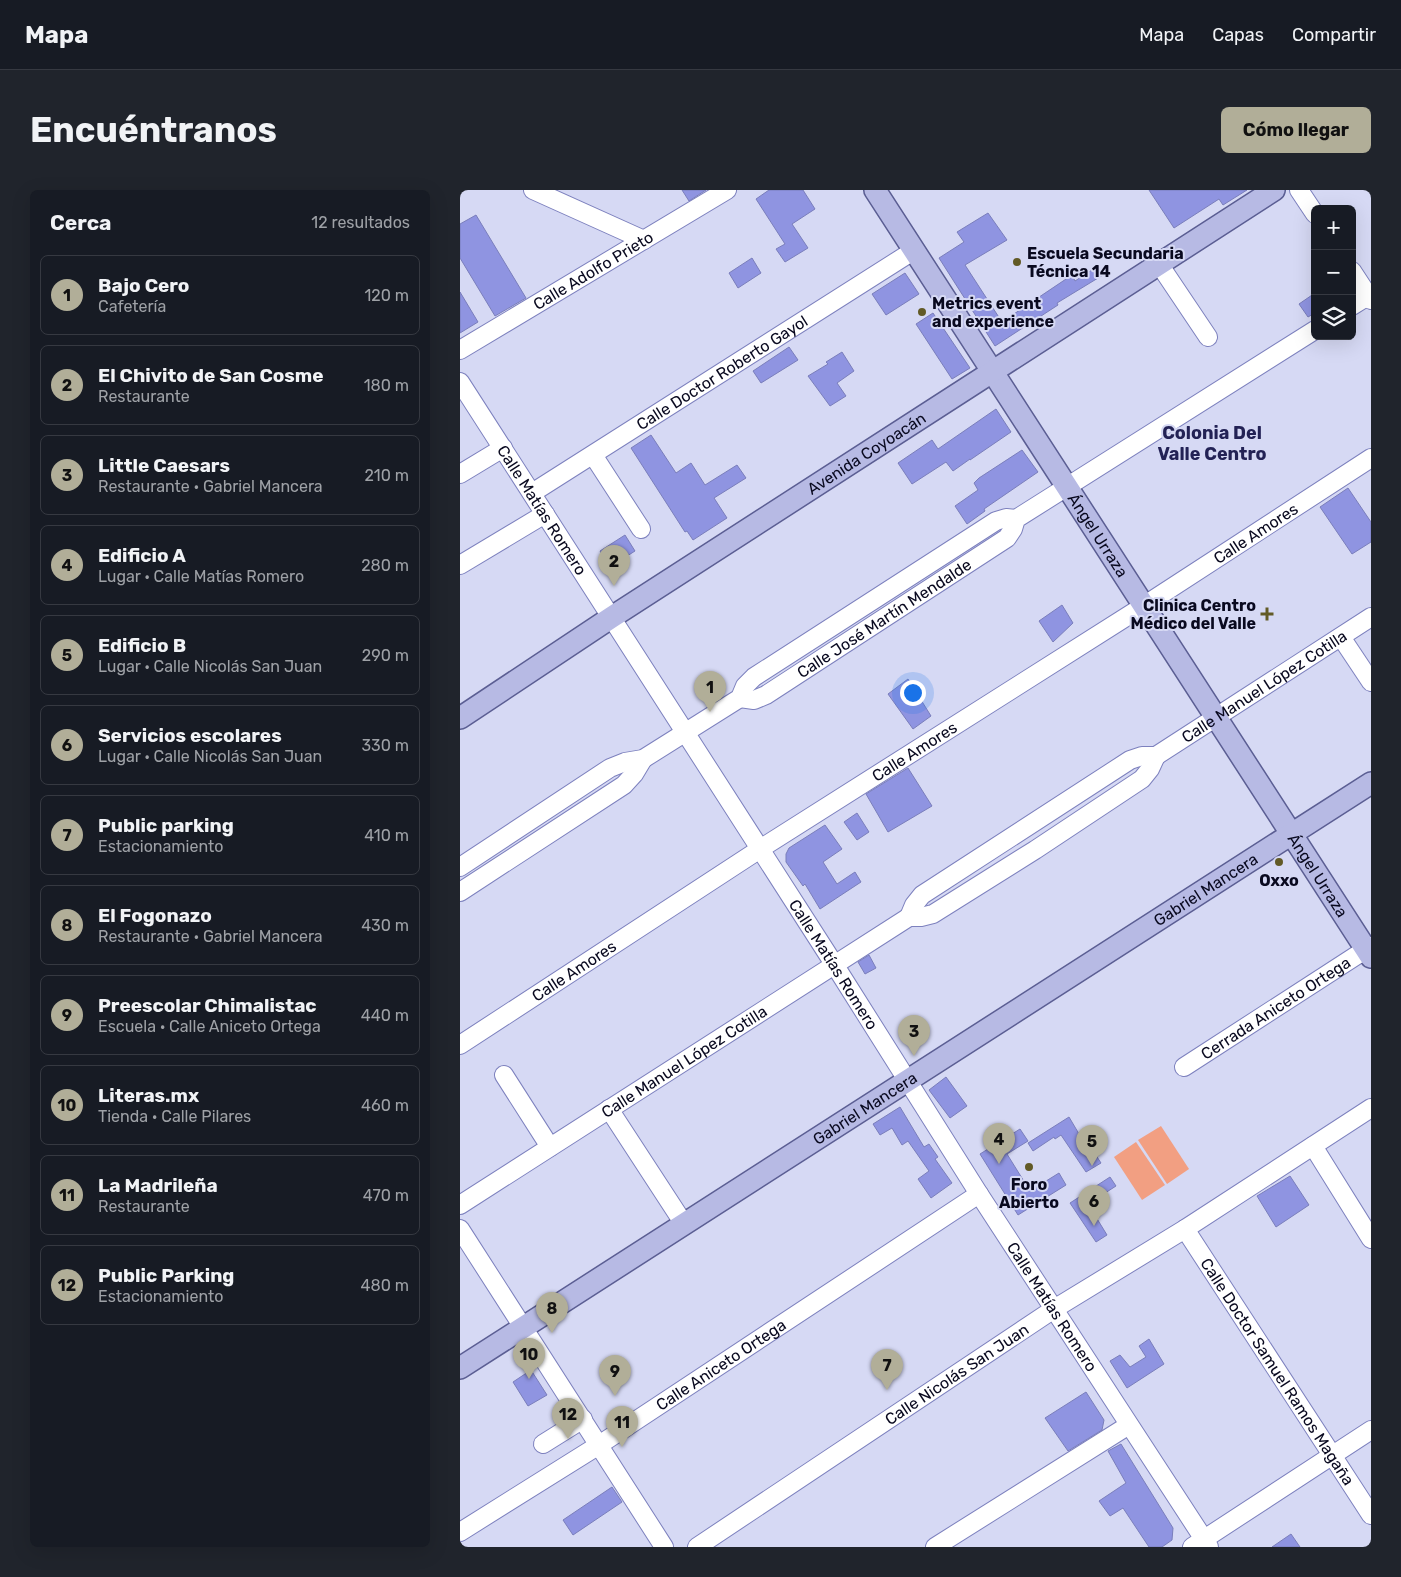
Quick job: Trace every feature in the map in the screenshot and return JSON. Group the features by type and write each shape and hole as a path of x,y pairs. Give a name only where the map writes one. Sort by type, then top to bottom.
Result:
{"main road":[{"name":"Ángel Urraza","path":"874,190 1291,834 1369,951"},
{"name":"Avenida Coyoacán","path":"460,718 991,371 1274,190"},
{"name":"Gabriel Mancera","path":"460,1368 1371,782"}],"street":[{"path":"533,190 644,240"},
{"name":"Calle Adolfo Prieto","path":"460,350 727,190"},
{"path":"1299,190 1311,208"},
{"name":"Calle Doctor Roberto Gayol","path":"532,494 913,251"},
{"path":"1159,264 1208,337"},
{"path":"1356,277 1370,297 1356,304"},
{"name":"Calle José Martín Mendalde","path":"460,867 610,768 625,762 643,759 740,698 754,700 766,696 1007,538 1013,530 1016,519 1311,333"},
{"name":"Calle Matías Romero","path":"460,382 834,964 979,1194 1129,1425 1201,1544"},
{"path":"460,474 503,448"},
{"path":"593,455 641,529"},
{"name":"Calle Amores","path":"460,1045 760,849 1371,458"},
{"path":"460,565 545,514"},
{"name":"Calle Manuel López Cotilla","path":"909,917 921,918 933,914 1035,850 1142,779 1150,769 1156,756 1371,617"},
{"path":"1341,637 1371,682"},
{"name":"Calle Manuel López Cotilla","path":"460,1205 909,917 914,905 922,895 1130,760 1142,756 1156,756"},
{"name":"Calle José Martín Mendalde","path":"460,892 624,785 634,774 643,759"},
{"path":"574,791 586,810"},
{"path":"1022,830 1035,850"},
{"path":"477,855 489,873"},
{"name":"Cerrada Aniceto Ortega","path":"1184,1066 1369,951"},
{"path":"504,1075 550,1147"},
{"name":"Calle Nicolás San Juan","path":"697,1547 1054,1310 1185,1229 1371,1108"},
{"path":"609,1109 684,1224"},
{"path":"1313,1146 1371,1239"},
{"name":"Calle Aniceto Ortega","path":"460,1532 599,1445 979,1194"},
{"path":"460,1229 664,1547"},
{"name":"Calle Doctor Samuel Ramos Magaña","path":"1185,1229 1371,1515"},
{"path":"543,1444 583,1419"},
{"path":"935,1547 1129,1425"},
{"path":"1201,1544 1371,1430"}],"shaded area":[{"path":"1161,1126 1189,1169 1167,1184 1138,1140"},
{"path":"1136,1142 1165,1185 1142,1200 1114,1157"}],"building":[{"path":"682,190 706,190 689,201"},
{"path":"769,190 803,190 815,209 792,224 808,248 785,262 776,249 785,244 756,199"},
{"path":"1149,190 1247,190 1223,205 1219,199 1174,228"},
{"path":"988,213 1007,240 965,265 1002,322 1072,275 1075,281 1098,266 1103,275 1057,303 1058,305 995,346 939,258 964,242 957,232"},
{"path":"476,215 526,298 495,316 460,258 460,224"},
{"path":"752,258 761,273 738,288 729,273"},
{"path":"905,273 919,294 886,315 872,294"},
{"path":"460,292 478,322 460,333"},
{"path":"1311,296 1311,315 1308,317 1299,304"},
{"path":"933,313 970,368 952,379 916,324"},
{"path":"789,347 798,360 761,383 753,371"},
{"path":"842,352 854,371 837,383 846,396 830,406 808,376 828,364 826,362"},
{"path":"996,409 1011,432 953,471 946,462 912,484 898,463 932,440 938,449"},
{"path":"651,435 676,473 691,463 705,485 737,465 746,478 714,498 727,518 693,540 687,531 685,532 631,448"},
{"path":"1022,450 1038,472 984,509 985,511 967,524 955,506 978,490 974,483 979,478"},
{"path":"1348,488 1371,522 1371,542 1352,554 1320,507"},
{"path":"625,535 635,551 610,567 600,551"},
{"path":"1062,605 1073,623 1053,642 1039,621"},
{"path":"908,679 931,716 913,729 888,694"},
{"path":"908,768 932,806 888,832 866,794"},
{"path":"857,813 869,832 857,840 844,822"},
{"path":"825,825 842,849 823,862 837,884 855,872 861,882 820,909 805,884 803,886 786,862 786,854 789,848"},
{"path":"869,955 876,968 865,974 858,962"},
{"path":"946,1077 967,1106 950,1118 929,1090"},
{"path":"900,1107 924,1147 929,1144 938,1157 935,1159 952,1183 931,1198 918,1179 929,1171 908,1141 902,1145 892,1128 880,1135 873,1124"},
{"path":"1069,1117 1082,1139 1084,1137 1101,1163 1086,1172 1061,1135 1055,1139 1054,1137 1033,1151 1028,1143"},
{"path":"1020,1129 1028,1141 1007,1154 1030,1191 1059,1173 1066,1185 1018,1215 980,1154"},
{"path":"1290,1176 1309,1205 1276,1227 1257,1196"},
{"path":"1110,1177 1116,1186 1088,1204 1107,1235 1096,1242 1070,1203"},
{"path":"1149,1339 1164,1364 1127,1388 1110,1361 1120,1355 1130,1367 1146,1357 1139,1346"},
{"path":"531,1370 547,1395 528,1406 513,1382"},
{"path":"1086,1392 1104,1420 1102,1430 1068,1451 1045,1418"},
{"path":"1121,1444 1173,1528 1172,1540 1162,1547 1149,1547 1123,1508 1110,1516 1099,1501 1126,1483 1108,1451"},
{"path":"612,1487 622,1502 573,1535 563,1520"},
{"path":"1291,1534 1300,1547 1272,1547"}],"place":[{"name":"Escuela Secundaria Técnica 14","path":"1017,262"},
{"name":"Metrics event and experience","path":"922,312"},
{"name":"El Chivito de San Cosme","path":"614,586"},
{"name":"Clinica Centro Médico del Valle","path":"1267,614"},
{"name":"Bajo Cero","path":"710,712"},
{"name":"Oxxo","path":"1279,862"},
{"name":"Little Caesars","path":"914,1056"},
{"name":"Edificio A","path":"999,1164"},
{"name":"Edificio B","path":"1092,1166"},
{"name":"Foro Abierto","path":"1029,1167"},
{"name":"Servicios escolares","path":"1094,1226"},
{"name":"El Fogonazo","path":"552,1333"},
{"name":"Literas.mx","path":"529,1379"},
{"name":"Public parking","path":"887,1390"},
{"name":"Preescolar Chimalistac","path":"615,1396"},
{"name":"Public Parking","path":"568,1439"},
{"name":"La Madrileña","path":"622,1447"}],"district":[{"name":"Colonia Del Valle Centro","path":"1212,443"}]}
